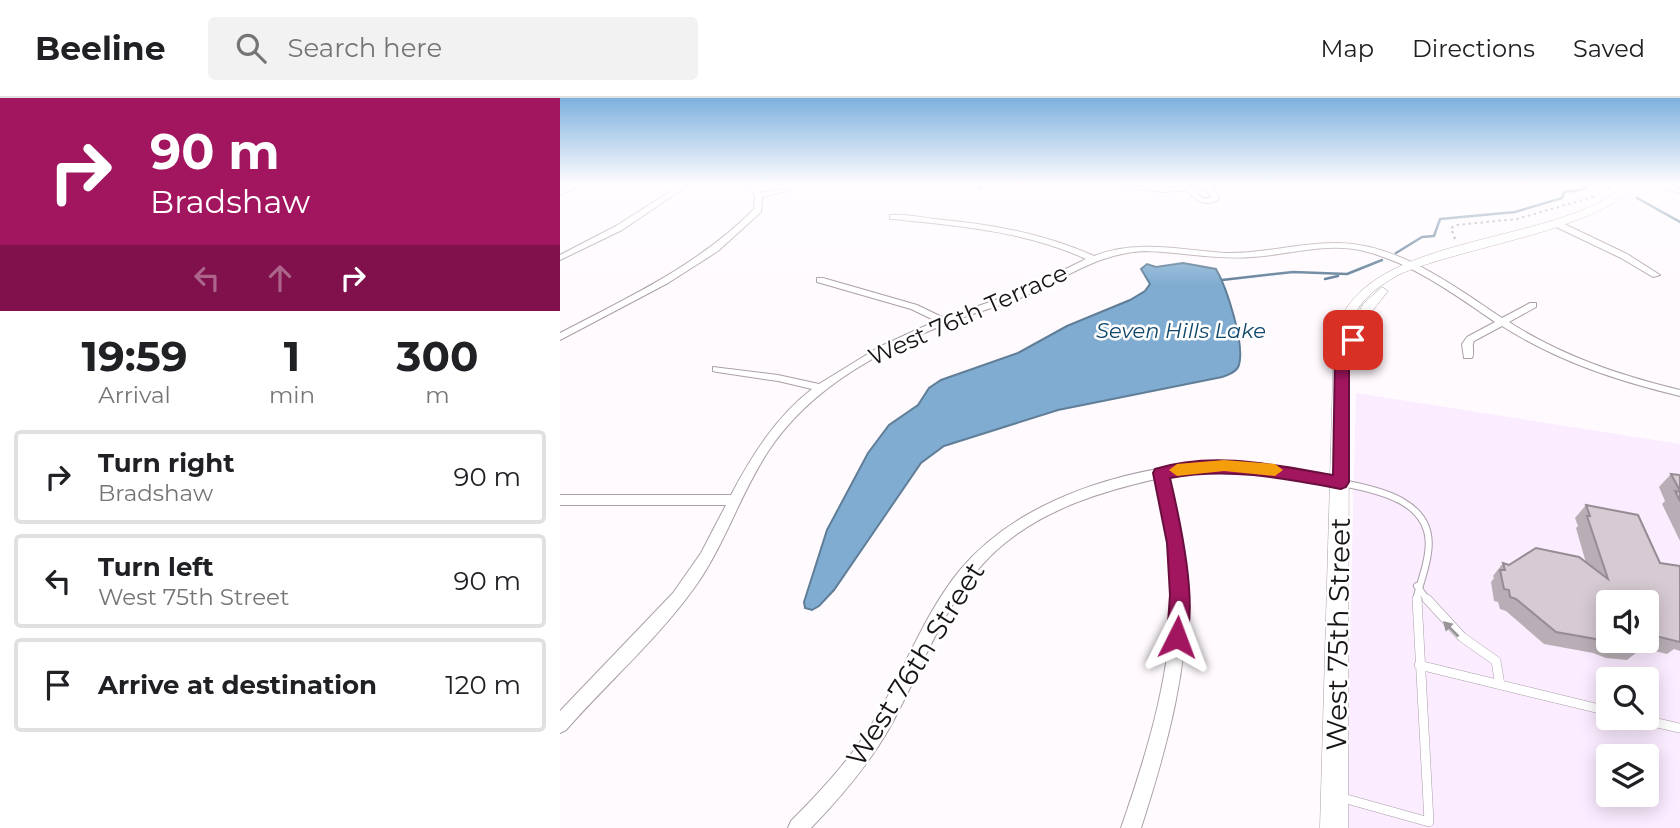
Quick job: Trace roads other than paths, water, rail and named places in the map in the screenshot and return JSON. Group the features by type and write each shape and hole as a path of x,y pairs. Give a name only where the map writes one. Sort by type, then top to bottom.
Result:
{"main road":[{"name":"West 75th Street","path":"1334,828 1342,357 1371,300 1413,268 1501,243 1568,218"}],"street":[{"path":"560,258 634,218"},
{"path":"560,337 691,264 728,239 750,218"},
{"path":"903,218 1015,230 1060,243 1092,258"},
{"path":"1555,223 1625,256 1656,275"},
{"name":"West 76th Terrace","path":"560,724 685,589 718,537 735,500 770,440 794,411 820,388 894,344 943,321 1021,295 1092,258 1129,249 1251,256 1334,245 1376,252 1413,268"},
{"path":"1413,268 1504,321 1521,334 1577,361 1640,383 1680,393"},
{"path":"820,280 914,307 943,321"},
{"path":"1468,356 1467,344 1470,339 1533,306"},
{"path":"716,369 778,378 820,388"},
{"path":"1131,828 1162,718 1177,637 1179,595 1175,543 1161,473 1196,467 1238,466 1341,482"},
{"name":"West 76th Street","path":"798,828 822,803 876,733 947,601 991,547 1020,524 1065,500 1161,473"},
{"path":"560,499 735,500"}],"lane":[{"path":"1334,796 1429,822 1417,586 1427,564 1430,545 1426,529 1408,502 1397,496 1341,482"},
{"path":"1417,586 1462,640 1496,661 1500,685"},
{"path":"1419,665 1596,708"},
{"path":"1659,724 1680,729"}],"water":[{"name":"Seven Hills Lake","path":"1183,263 1216,269 1230,302 1237,330 1240,356 1236,370 1222,377 1058,410 944,446 921,463 834,590 819,606 812,610 805,608 804,602 827,530 868,453 889,425 918,405 929,388 941,380 1018,353 1067,326 1130,300 1145,291 1150,284 1141,269 1147,264 1156,267"}],"waterway":[{"path":"1396,253 1422,237 1434,236 1440,219 1450,218"},
{"path":"1673,218 1680,222"},
{"path":"1222,280 1293,272 1347,274 1382,260"},
{"path":"1325,279 1338,276"}]}
